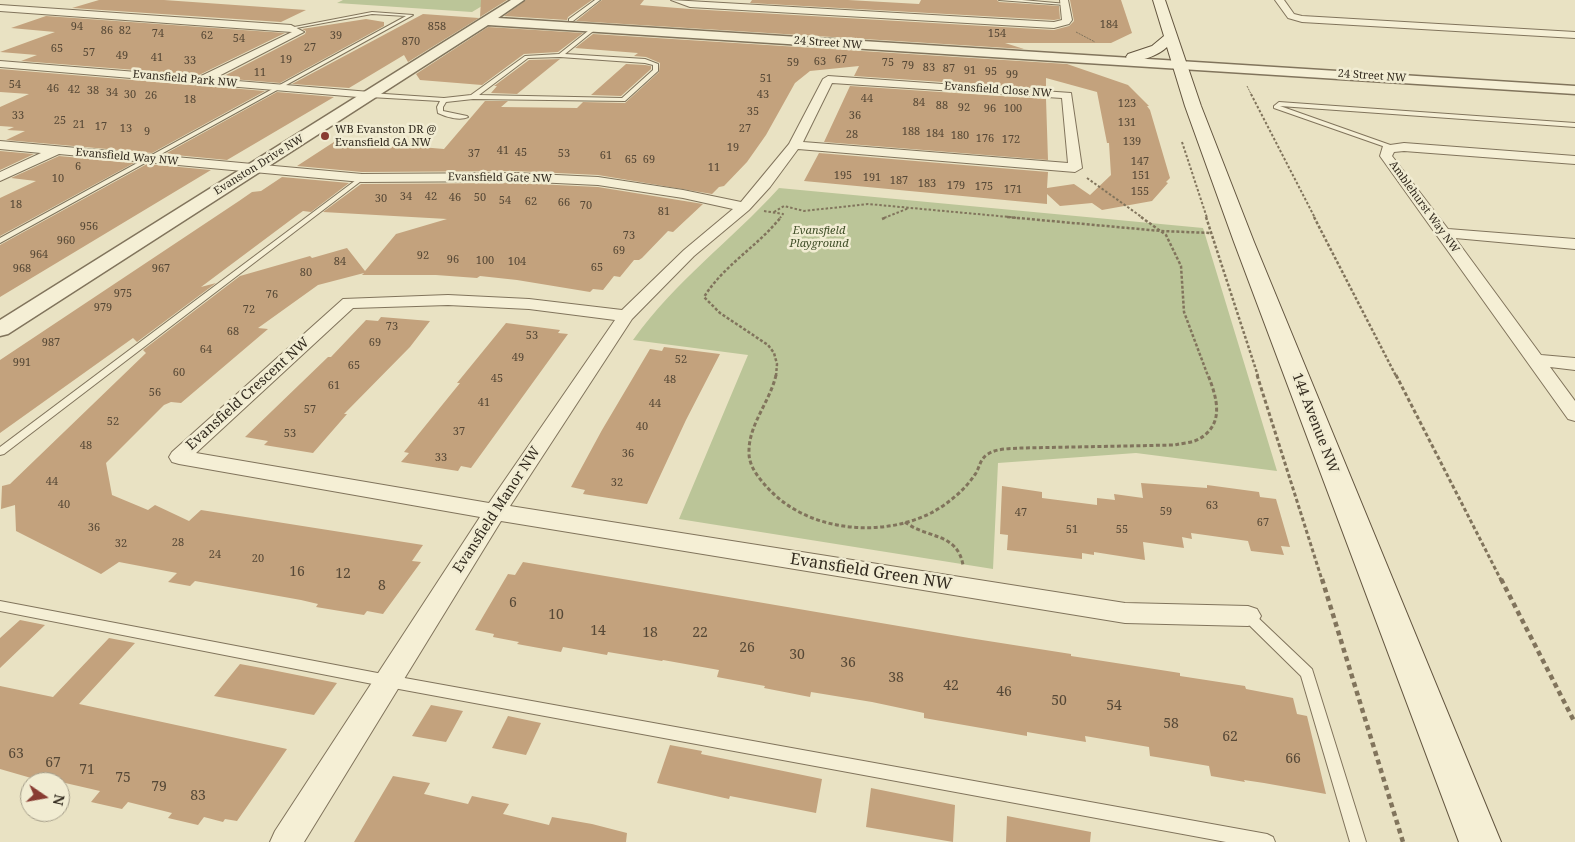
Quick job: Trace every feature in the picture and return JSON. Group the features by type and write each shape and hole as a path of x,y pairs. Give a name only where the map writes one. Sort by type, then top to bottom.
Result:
{"main road":[{"name":"144 Avenue NW","path":"1159,0 1173,54 1244,242 1480,842"},
{"path":"1133,57 1157,49 1173,54"}],"street":[{"name":"Evanston Drive NW","path":"0,329 519,0"},
{"path":"675,0 690,4 1046,25 1066,22 1065,2"},
{"path":"1279,0 1291,16 1302,19 1575,35"},
{"path":"0,8 291,28 299,32 200,80"},
{"name":"24 Street NW","path":"490,18 571,20 1164,60 1173,54 1575,90"},
{"name":"24 Street NW","path":"490,18 595,28 1165,66 1173,54"},
{"name":"Evansfield Park NW","path":"0,64 370,95"},
{"name":"Evansfield Close NW","path":"744,207 795,145 828,79 1067,95 1075,168 795,145"},
{"name":"Evansfield Way NW","path":"0,145 254,168"},
{"name":"Amblehurst Way NW","path":"1575,160 1415,148 1388,149 1386,156 1575,415"},
{"path":"0,177 55,151"},
{"name":"Evansfield Gate NW","path":"254,168 362,178 515,177 581,180 638,186 744,207"},
{"name":"Evansfield Manor NW","path":"286,842 496,512 626,316 689,254 744,207"},
{"path":"1443,233 1575,244"},
{"name":"Evansfield Crescent NW","path":"496,512 179,457 349,302 448,300 529,304 626,316"},
{"path":"1536,360 1575,364"},
{"name":"Evansfield Green NW","path":"496,512 1125,614 1248,616"}],"lane":[{"path":"571,20 598,0"},
{"path":"1000,0 1065,2"},
{"path":"0,241 411,15 372,13 291,28"},
{"path":"560,55 595,28"},
{"path":"370,95 444,100 473,96 623,100 656,70 655,64 645,61 560,55 527,57 473,96"},
{"path":"444,100 440,107 440,112 447,115 465,117"},
{"path":"1394,148 1276,107 1280,104 1575,125"},
{"path":"0,452 362,178"},
{"path":"0,606 388,681 1267,842"},
{"path":"1248,616 1307,673 1358,842"}],"path":[{"path":"1071,29 1096,43"},
{"path":"1245,84 1575,723"},
{"path":"1181,139 1293,486 1403,842"},
{"path":"744,207 783,214 760,242 711,284 704,297 711,308 759,339 774,353 778,366 773,385 752,431 748,454 759,478 778,499 802,516 826,524 856,527 893,525 925,516 948,501 965,488 978,470 984,457 997,451 1021,448 1175,445 1198,440 1211,428 1218,410 1213,388 1184,312 1181,266 1166,235 1085,176"},
{"path":"773,212 784,206 804,211 868,204 1161,232 1211,233"},
{"path":"882,219 910,208"},
{"path":"905,522 912,529 946,539 958,547 963,555 963,565"}],"green space":[{"path":"343,0 492,0 472,12 337,3"},
{"name":"Evansfield Playground","path":"779,188 1203,228 1277,471 1136,453 998,463 993,569 679,519 748,355 633,340 650,318 685,280"}],"building":[{"path":"99,0 164,0 306,10 281,22 72,8"},
{"path":"481,0 507,0 480,17"},
{"path":"526,0 592,0 568,17 567,20 504,16"},
{"path":"602,0 644,0 640,5 690,9 1054,30 1069,26 1074,21 1070,0 1121,0 1132,33 1111,43 1005,43 1024,49 576,21"},
{"path":"752,0 848,0 919,4 921,0 997,0 999,2 1059,6 1060,19 750,3"},
{"path":"423,14 479,18 408,62 404,55 349,88 292,84"},
{"path":"46,16 285,33 199,75 21,61 37,55 0,52 55,32 11,28"},
{"path":"366,19 384,22 384,26 280,83 220,78 305,34 306,31 302,29"},
{"path":"488,27 583,33 558,52 524,54 482,85 420,80 416,74"},
{"path":"593,34 1067,64 1128,85 1149,106 1147,106 1150,110 1170,178 1166,182 1168,183 1152,201 1102,210 1092,203 1060,206 1047,194 1047,204 804,181 819,153 1048,172 1047,188 1074,184 1090,195 1111,175 1109,143 1107,143 1097,92 1046,78 1046,89 854,76 859,66 810,71 795,83 766,135 747,162 724,186 719,187 712,194 598,175 515,171 362,172 297,166 337,140 444,149 485,101 508,101 501,107 577,108 583,102 625,103 659,72 660,63 646,57 634,56 638,53 575,48"},
{"path":"560,59 517,94 491,93 497,86 494,86 529,60"},
{"path":"626,64 651,66 651,69 621,96 591,95"},
{"path":"0,69 265,91 152,153 6,140 25,131 7,130 14,127 0,126 0,107 29,94 0,92"},
{"path":"850,86 1046,99 1048,160 824,142"},
{"path":"277,92 334,97 227,160 165,154"},
{"path":"0,151 34,154 0,170"},
{"path":"59,156 134,163 0,236 0,198 36,181 11,178"},
{"path":"147,164 211,170 0,297 0,245"},
{"path":"282,177 349,183 311,212 303,211 201,287 216,283 137,342 133,338 0,433 0,360 252,192 261,191"},
{"path":"515,183 598,187 703,204 673,232 668,231 642,258 634,260 620,277 614,276 603,290 593,289 590,292 480,276 477,278 436,275 362,275 364,273 318,285 258,328 268,329 181,403 171,402 164,405 106,463 112,495 148,510 155,505 189,521 201,510 423,545 412,561 421,562 383,614 367,611 364,615 316,607 318,604 301,600 195,581 190,586 168,582 177,573 119,562 101,574 16,531 15,505 1,509 2,486 10,484 146,353 143,350 240,276 310,256 312,258 347,248 365,271 396,234 447,219 323,212 361,184"},
{"path":"381,317 430,321 410,347 344,414 347,414 313,453 264,445 268,441 245,437 328,357 331,357 366,320 378,321"},
{"path":"506,323 560,330 558,333 568,334 471,468 461,466 458,471 401,462 409,453 404,452"},
{"path":"664,347 720,354 686,420 647,504 583,494 585,490 571,487 650,349 662,351"},
{"path":"1141,483 1207,488 1207,485 1259,492 1260,497 1276,499 1290,547 1281,546 1284,555 1251,551 1248,541 1191,533 1192,539 1182,537 1184,548 1143,542 1145,560 1094,552 1094,555 1082,553 1082,559 1007,550 1008,535 1000,534 1002,486 1042,492 1042,498 1097,505 1097,498 1115,500 1114,494 1143,498"},
{"path":"523,562 1180,673 1180,676 1245,686 1246,689 1293,698 1297,714 1307,716 1326,794 1211,776 1209,766 1150,756 1149,747 1085,736 1086,742 1027,732 1027,736 924,718 924,713 872,702 811,692 810,697 764,688 765,686 717,677 719,670 608,652 607,655 563,647 561,652 517,644 519,642 493,637 494,634 475,630 508,574 515,575"},
{"path":"20,620 45,625 0,668 0,638"},
{"path":"109,638 135,643 79,704 287,749 237,821 225,819 223,822 204,817 198,825 168,818 172,813 128,802 122,809 91,802 100,791 70,784 70,772 20,772 20,775 0,769 0,686 53,697"},
{"path":"240,664 337,683 314,715 214,696"},
{"path":"431,705 463,711 446,742 412,736"},
{"path":"508,716 541,723 526,755 492,748"},
{"path":"670,745 702,751 701,754 822,779 816,813 730,796 729,799 657,783"},
{"path":"393,776 430,783 424,794 468,804 472,796 509,804 503,814 549,825 552,817 627,833 626,842 354,842"},
{"path":"871,788 955,805 953,842 866,827"},
{"path":"1007,816 1091,832 1090,842 1006,842"}],"place":[{"name":"WB Evanston DR @ Evansfield GA NW","path":"325,136"}]}
